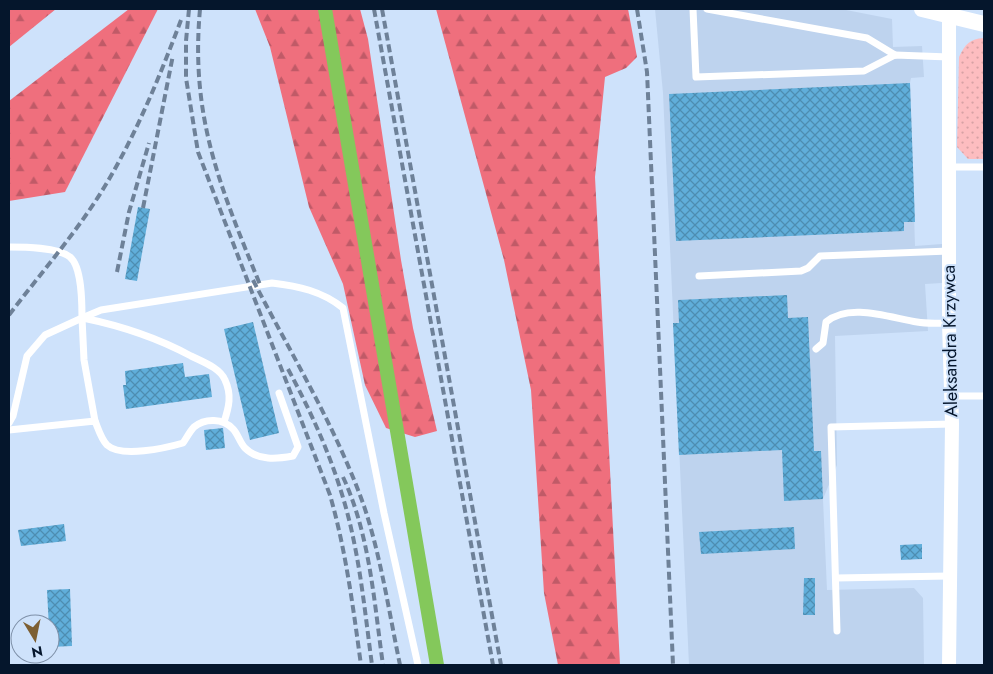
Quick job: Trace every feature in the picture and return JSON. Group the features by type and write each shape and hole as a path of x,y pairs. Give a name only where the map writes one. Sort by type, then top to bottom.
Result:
{"street":[{"path":"922,9 948,12 984,24"},
{"name":"Aleksandra Krzywca","path":"948,12 948,251 952,396 948,665"}],"lane":[{"path":"693,9 696,77 864,71 895,55"},
{"path":"708,9 867,38 895,55 949,57"},
{"path":"948,167 984,167"},
{"path":"9,247 47,249 70,258 78,270 84,360 95,421 107,445 115,450 133,452 183,443 193,428 205,422 224,422 233,429 245,448 257,456 274,460 293,456 298,447 279,393"},
{"path":"699,276 802,270 808,268 820,256 948,251"},
{"path":"9,423 13,416 28,356 45,334 101,310 272,282 300,287 319,293 343,308 384,512 418,665"},
{"path":"816,349 823,343 826,322 837,316 873,313 919,323 949,323"},
{"path":"82,318 145,333 174,346 217,370 225,379 230,395 230,403 224,422"},
{"path":"952,396 984,396"},
{"path":"9,430 95,421"},
{"path":"838,631 831,426 952,424"},
{"path":"836,578 948,576"}],"shaded area":[{"path":"655,9 841,9 892,19 893,47 922,46 924,77 911,78 910,83 915,246 942,244 942,283 925,284 928,331 835,336 837,465 823,499 827,590 914,588 923,598 924,665 689,665 663,93"},
{"path":"984,38 984,159 968,159 957,147 959,57 968,43"}],"green space":[{"path":"9,9 56,9 9,47"},
{"path":"129,9 158,9 65,192 9,201 9,101"},
{"path":"255,9 360,9 368,39 413,328 437,431 415,437 386,428 365,385 343,284 309,207 270,47"},
{"path":"436,9 628,9 637,57 626,68 605,77 595,177 620,665 558,665 544,593 531,390 504,260"}],"building":[{"path":"910,83 915,222 904,222 904,231 676,241 669,94"},
{"path":"138,207 150,209 137,281 125,279"},
{"path":"787,295 788,318 808,317 814,451 821,451 823,499 784,501 782,450 679,455 673,323 679,323 678,300"},
{"path":"253,322 279,433 250,440 224,329"},
{"path":"183,363 185,377 209,374 212,397 126,409 123,385 126,385 125,371"},
{"path":"223,428 225,448 206,450 204,430"},
{"path":"64,524 66,541 21,546 18,530"},
{"path":"794,527 795,549 701,554 699,532"},
{"path":"922,544 922,559 901,560 900,545"},
{"path":"804,578 815,578 815,615 803,615"},
{"path":"70,589 72,646 60,647 60,614 48,614 47,590"}],"waterway":[{"path":"325,9 437,665"}],"railway":[{"path":"189,9 186,41 186,78 198,152 330,495 345,558 361,665"},
{"path":"200,9 198,48 204,119 221,185 261,287"},
{"path":"374,9 493,665"},
{"path":"382,9 501,665"},
{"path":"637,9 647,72 673,665"},
{"path":"9,315 101,193 132,137 166,60 181,20"},
{"path":"143,208 173,55"},
{"path":"117,272 129,212 149,143"},
{"path":"253,280 327,419 353,477 370,525 400,665"},
{"path":"288,369 323,443 347,510 360,576 372,665"},
{"path":"343,477 352,499 365,545 374,593 383,665"}]}
